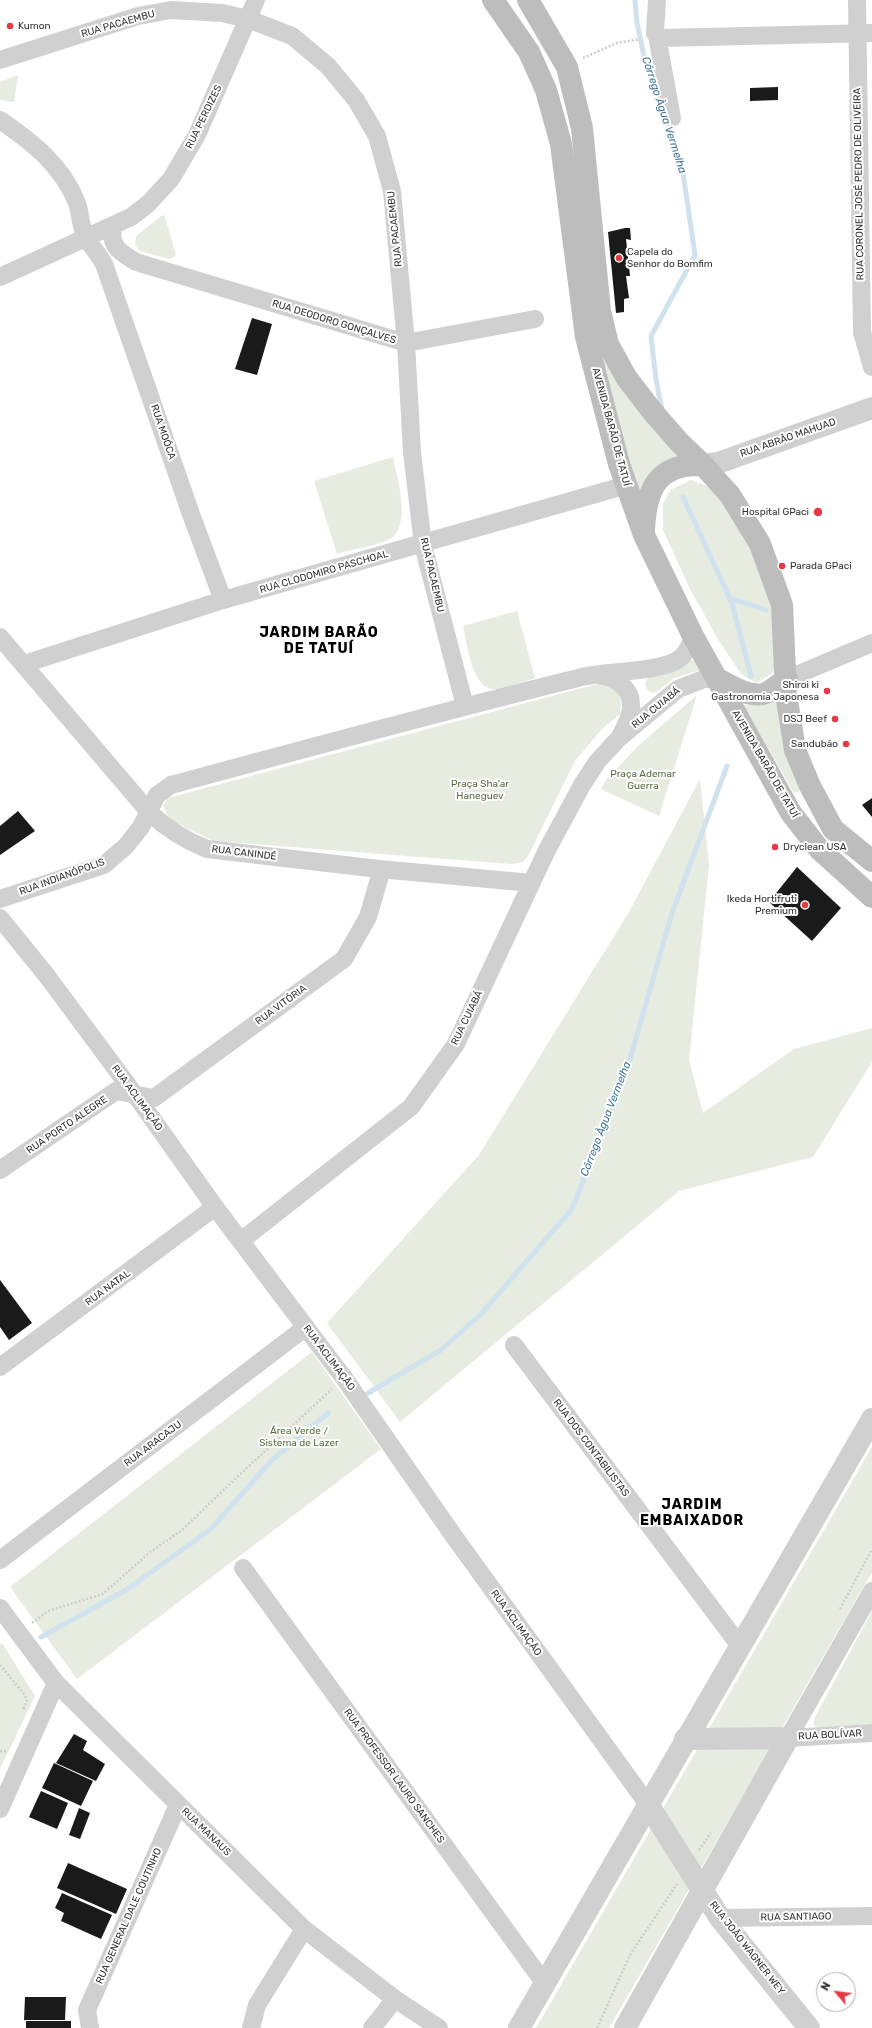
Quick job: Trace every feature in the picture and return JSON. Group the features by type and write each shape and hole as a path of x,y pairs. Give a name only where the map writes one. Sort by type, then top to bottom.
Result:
{"main road":[{"name":"AVENIDA BARÃO DE TATUÍ","path":"493,0 529,52 546,90 561,144 586,337 619,464 644,535 693,636 791,813 819,849 872,897"},
{"path":"528,0 566,67 582,128 600,310 608,344 626,377 652,411 679,442 704,465 730,495 760,544 782,605 787,678 786,694 796,750 810,786 834,829 872,861"},
{"path":"644,535 647,503 654,486 662,475 681,466 704,465"},
{"path":"718,679 740,690 755,694 764,694 787,678"}],"street":[{"name":"RUA PERDIZES","path":"0,277 109,228 131,217 148,204 171,179 198,135 256,0"},
{"path":"657,0 655,33 657,36 672,118"},
{"name":"RUA CORONEL JOSÉ PEDRO DE OLIVEIRA","path":"857,0 865,34 862,332 872,367"},
{"name":"RUA PACAEMBU","path":"0,60 138,16 171,10 222,14 248,19 292,36 328,66 356,100 377,136 392,191 406,344 412,452 423,545 465,706"},
{"path":"657,36 661,38 865,34"},
{"name":"RUA MOÓCA","path":"0,120 33,143 51,161 77,203 86,238 97,250 107,272 192,517 223,600"},
{"name":"RUA MOÓCA","path":"77,203 109,228"},
{"name":"RUA DEODORO GONÇALVES","path":"109,228 114,243 120,252 136,262 406,344 535,319"},
{"name":"RUA MOÓCA","path":"66,248 80,248 89,250 107,272"},
{"path":"107,272 136,262"},
{"name":"RUA ABRÃO MAHUAD","path":"704,465 718,463 872,408"},
{"name":"RUA CLODOMIRO PASCHOAL","path":"24,664 223,600 423,545 626,485"},
{"name":"RUA INDIANÓPOLIS","path":"0,899 104,865 126,846 141,827 158,795 172,785 465,706 594,674 661,666 674,662 690,646 693,636"},
{"name":"RUA CANINDÉ","path":"0,637 149,812 168,830 188,842 207,849 380,869 532,882"},
{"path":"787,678 872,643"},
{"name":"RUA CUIABÁ","path":"594,674 613,678 621,684 630,695 632,705 628,719 619,738"},
{"name":"RUA CUIABÁ","path":"242,1240 412,1107 456,1044 547,850 582,784 597,762 619,738 678,689 704,679 718,679"},
{"name":"RUA VITÓRIA","path":"136,1096 154,1098 344,959 368,917 379,879 380,869"},
{"name":"RUA ACLIMAÇÃO","path":"0,918 47,976 216,1207 344,1378 453,1535 649,1806"},
{"name":"RUA PORTO ALEGRE","path":"0,1170 116,1091 136,1096"},
{"name":"RUA NATAL","path":"0,1367 216,1207"},
{"name":"RUA ARACAJU","path":"0,1560 306,1327"},
{"name":"RUA DOS CONTABILISTAS","path":"514,1345 740,1646"},
{"path":"519,2028 649,1806 685,1739 872,1419"},
{"name":"RUA PROFESSOR LAURO SANCHES","path":"243,1568 545,1984"},
{"path":"625,2028 872,1591"},
{"name":"RUA MANAUS","path":"0,1608 56,1683 304,1929 395,1999 439,2028"},
{"path":"0,1809 56,1683"},
{"name":"RUA BOLÍVAR","path":"788,1738 872,1733"},
{"path":"685,1739 788,1738"},
{"name":"RUA GENERAL DALE COUTINHO","path":"90,2028 87,2010 178,1805"},
{"name":"RUA JOÃO WAGNER WEY","path":"649,1806 720,1918 809,2028"},
{"name":"RUA SANTIAGO","path":"720,1918 872,1916"},
{"path":"251,2028 257,2005 304,1929"},
{"path":"372,2028 395,1999"}],"path":[{"path":"566,67 597,51 629,40"},
{"path":"18,1632 48,1611 103,1594 149,1553 182,1530 344,1378"},
{"path":"840,1610 872,1549"},
{"path":"0,1665 24,1694 26,1700 21,1715"},
{"path":"6,1758 11,1744"},
{"path":"597,2028 630,1955 713,1830"}],"green space":[{"path":"18,75 14,102 0,100 0,82"},
{"path":"164,214 176,254 174,257 169,259 140,251 135,245 136,236"},
{"path":"595,327 684,460 640,499 617,431"},
{"path":"393,457 400,489 402,513 397,533 390,539 371,546 337,554 314,481"},
{"path":"691,480 710,487 742,528 766,572 774,614 777,651 773,673 756,683 741,674 719,641 690,589 663,530 663,504 670,490"},
{"path":"517,611 535,678 516,685 496,689 488,688 481,683 476,675 469,654 463,626"},
{"path":"695,659 700,670 674,678 658,691 652,693 647,690 645,684 647,678"},
{"name":"Praça Sha'ar Haneguev","path":"601,683 618,694 621,702 620,714 602,729 575,761 528,856 523,862 511,864 214,841 169,818 163,806 168,798"},
{"path":"776,693 800,791 794,793 743,705 758,704"},
{"name":"Praça Ademar Guerra","path":"697,695 659,816 601,789 606,780 638,746"},
{"path":"700,779 709,865 689,1060 703,1113 794,1049 872,1028 872,1062 813,1157 679,1191 400,1422 327,1323 479,1155 629,912"},
{"name":"Área Verde / Sistema de Lazer","path":"312,1352 381,1449 77,1679 10,1587"},
{"path":"872,1447 872,1572 609,2028 536,2028"},
{"path":"872,1611 872,1724 817,1727 814,1725 814,1719"},
{"path":"2,1643 35,1696 0,1769 0,1645"}],"building":[{"path":"778,87 778,100 750,101 750,88"},
{"name":"Capela do Senhor do Bomfim","path":"630,228 631,240 626,239 630,276 626,276 629,298 624,299 624,312 616,313 608,232"},
{"path":"252,318 272,324 257,375 235,369"},
{"path":"872,798 872,817 862,805"},
{"path":"18,811 35,831 0,855 0,826"},
{"name":"Ikeda Hortifruti Premium","path":"797,867 841,908 812,941 769,902"},
{"path":"0,1280 32,1323 9,1340 0,1327"},
{"path":"74,1734 87,1741 83,1750 105,1764 96,1781 56,1763"},
{"path":"54,1763 93,1781 81,1806 42,1788"},
{"path":"41,1791 68,1803 57,1829 29,1817"},
{"path":"79,1808 90,1813 80,1839 69,1835"},
{"path":"68,1863 127,1889 116,1914 57,1888"},
{"path":"62,1893 112,1915 101,1939 61,1921 64,1913 55,1908"},
{"path":"25,1997 66,1997 65,2020 24,2020"},
{"path":"26,2021 71,2021 71,2028 26,2028"}],"waterway":[{"name":"Córrego Àgua Vermelha","path":"635,0 637,23 646,66 661,101"},
{"name":"Córrego Àgua Vermelha","path":"662,410 656,380 651,336 695,255 683,173 667,120"},
{"name":"Córrego Àgua Vermelha","path":"683,497 732,603 751,676"},
{"path":"730,598 766,610"},
{"name":"Córrego Àgua Vermelha","path":"368,1393 441,1350 480,1315 572,1209 626,1073 672,913 727,766"},
{"name":"Córrego Àgua Vermelha","path":"41,1637 126,1590 211,1529 271,1461 328,1413"}],"place":[{"name":"Kumon","path":"10,26"},
{"name":"Capela do Senhor do Bomfim","path":"619,258"},
{"name":"Hospital GPaci","path":"818,512"},
{"name":"Parada GPaci","path":"782,566"},
{"name":"Shiroi ki Gastronomia Japonesa","path":"827,691"},
{"name":"DSJ Beef","path":"835,719"},
{"name":"Sandubão","path":"846,744"},
{"name":"Dryclean USA","path":"775,847"},
{"name":"Ikeda Hortifruti Premium","path":"805,905"}],"district":[{"name":"JARDIM BARÃO DE TATUÍ","path":"319,642"},
{"name":"JARDIM EMBAIXADOR","path":"692,1514"}]}
